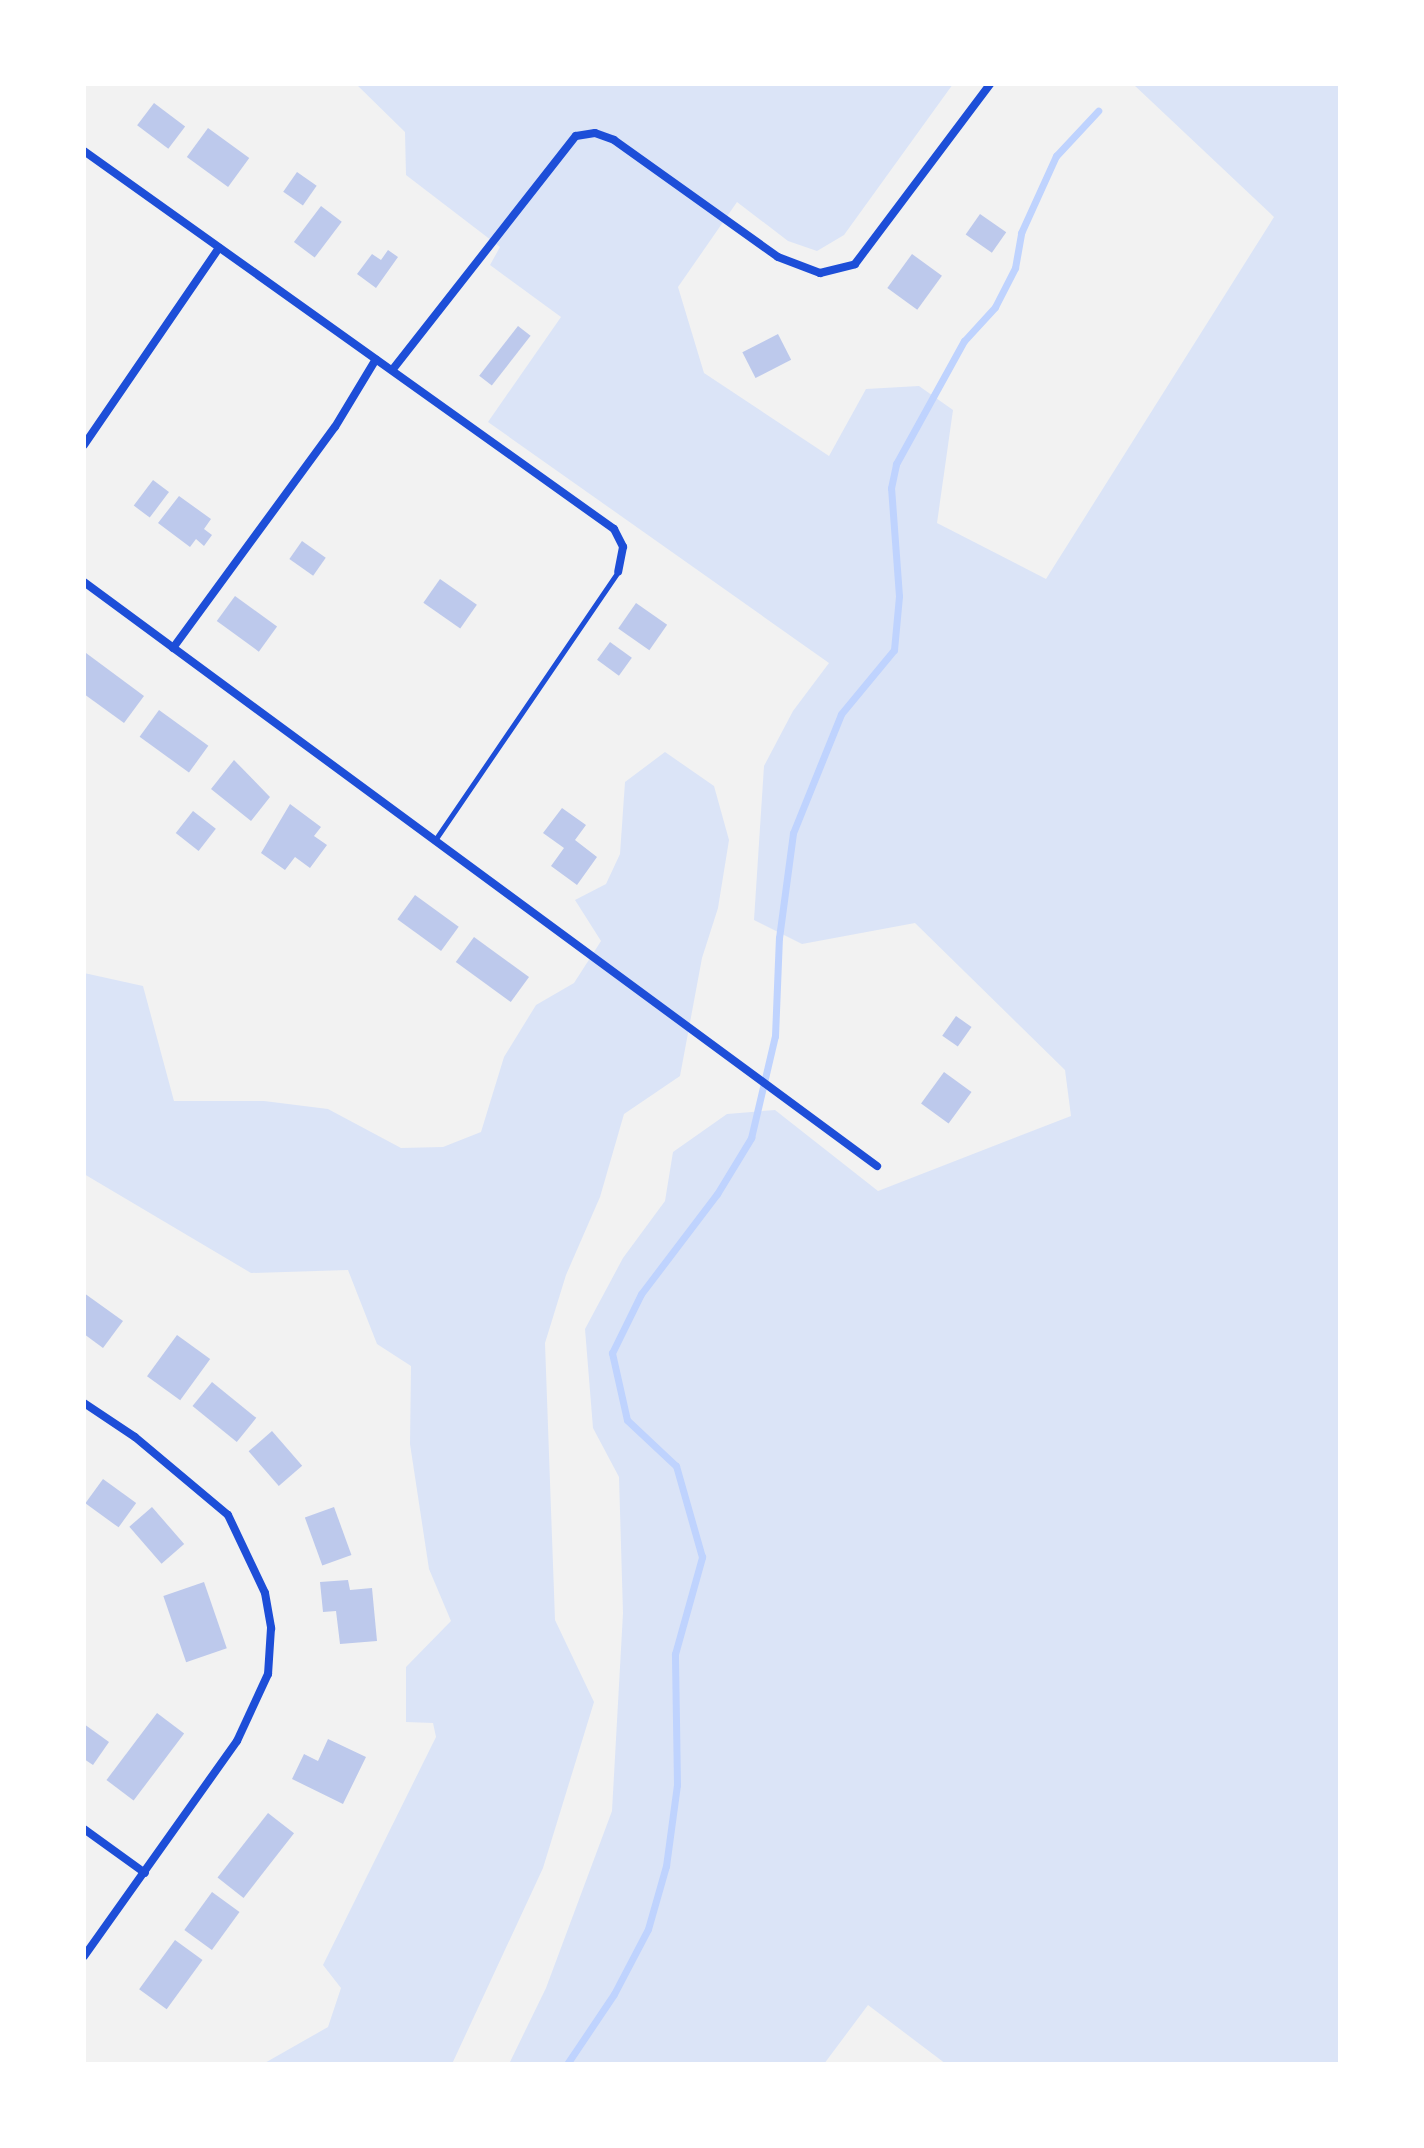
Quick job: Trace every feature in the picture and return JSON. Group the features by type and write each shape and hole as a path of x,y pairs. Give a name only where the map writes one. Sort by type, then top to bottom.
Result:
{"street":[{"path":"393,369 562,148 576,136 595,133 614,140 778,257 820,273 855,264 990,84"},
{"path":"84,151 614,529 623,547 618,572"},
{"path":"84,445 219,248"},
{"path":"173,648 335,427 376,359"},
{"path":"84,582 877,1166"},
{"path":"84,1403 146,1446 228,1515 265,1593 271,1628 268,1674 258,1702 199,1799 84,1956"},
{"path":"84,1829 145,1873"}],"lane":[{"path":"435,840 618,572"}],"shaded area":[{"path":"356,84 953,84 844,235 817,251 788,241 737,202 678,287 704,373 829,456 866,389 919,386 953,410 937,523 1046,579 1274,217 1133,84 1340,84 1340,2064 946,2064 868,2005 824,2064 509,2064 546,1988 612,1811 623,1613 619,1477 593,1428 585,1329 623,1258 665,1201 673,1152 727,1114 775,1110 878,1191 1071,1116 1065,1070 915,923 802,944 754,920 764,766 793,711 829,663 488,422 561,317 490,265 500,247 406,175 405,132"},
{"path":"665,752 714,786 729,840 718,908 702,958 680,1076 624,1114 600,1197 566,1275 545,1343 555,1620 594,1702 543,1868 452,2064 263,2064 328,2027 341,1988 323,1965 436,1737 433,1723 406,1722 406,1667 451,1621 429,1569 410,1444 411,1366 377,1344 348,1270 251,1273 84,1174 84,973 143,986 174,1101 264,1101 328,1109 401,1148 443,1147 481,1132 504,1057 536,1005 574,983 601,941 575,900 606,884 620,854 625,782"}],"building":[{"path":"154,103 185,126 168,149 137,125"},
{"path":"208,128 249,158 228,187 187,157"},
{"path":"297,172 317,186 303,205 283,192"},
{"path":"321,206 342,222 315,258 294,242"},
{"path":"980,214 1006,232 992,253 966,234"},
{"path":"388,250 398,257 376,288 357,274 372,254 381,260"},
{"path":"912,254 942,276 917,310 887,288"},
{"path":"518,326 531,336 492,385 479,376"},
{"path":"778,334 791,360 756,378 742,352"},
{"path":"153,480 169,492 150,518 134,506"},
{"path":"179,496 211,519 204,529 212,535 204,546 196,539 190,547 158,523"},
{"path":"302,541 326,558 313,576 289,559"},
{"path":"440,579 477,605 460,629 423,603"},
{"path":"235,596 277,627 259,652 217,621"},
{"path":"636,603 667,625 649,650 618,628"},
{"path":"610,642 632,658 619,676 597,660"},
{"path":"86,653 144,696 124,723 84,694"},
{"path":"159,710 208,746 189,773 140,737"},
{"path":"234,760 270,797 251,821 211,789"},
{"path":"290,804 321,827 314,836 327,845 310,868 295,857 285,870 261,853"},
{"path":"562,808 586,825 575,840 597,857 577,885 551,866 564,848 543,833"},
{"path":"193,811 216,829 199,851 176,833"},
{"path":"415,895 459,927 441,951 397,919"},
{"path":"474,937 529,977 511,1002 456,962"},
{"path":"956,1016 972,1027 958,1047 942,1036"},
{"path":"944,1072 972,1092 949,1124 921,1104"},
{"path":"84,1293 123,1321 103,1348 84,1334"},
{"path":"177,1335 210,1359 180,1400 147,1376"},
{"path":"212,1382 256,1418 237,1442 192,1406"},
{"path":"272,1431 302,1466 279,1486 249,1451"},
{"path":"103,1479 136,1503 119,1527 85,1503"},
{"path":"152,1507 184,1544 162,1564 129,1527"},
{"path":"334,1507 351,1555 322,1566 305,1518"},
{"path":"348,1580 350,1590 372,1588 377,1641 340,1644 336,1611 323,1612 320,1582"},
{"path":"204,1582 227,1648 186,1662 163,1596"},
{"path":"157,1713 184,1733 134,1801 106,1780"},
{"path":"84,1724 109,1742 93,1765 84,1759"},
{"path":"328,1739 366,1757 343,1804 292,1779 304,1754 318,1761"},
{"path":"268,1813 294,1833 244,1898 218,1878"},
{"path":"212,1892 240,1912 212,1950 184,1930"},
{"path":"175,1940 203,1960 167,2009 139,1989"}],"waterway":[{"path":"567,2064 614,1994 648,1929 666,1866 677,1785 675,1654 702,1557 676,1466 627,1420 612,1353 641,1294 717,1194 751,1138 775,1036 779,938 793,833 841,714 894,650 899,596 891,488 896,464 964,341 995,307 1015,268 1021,233 1056,156 1098,111"}]}
